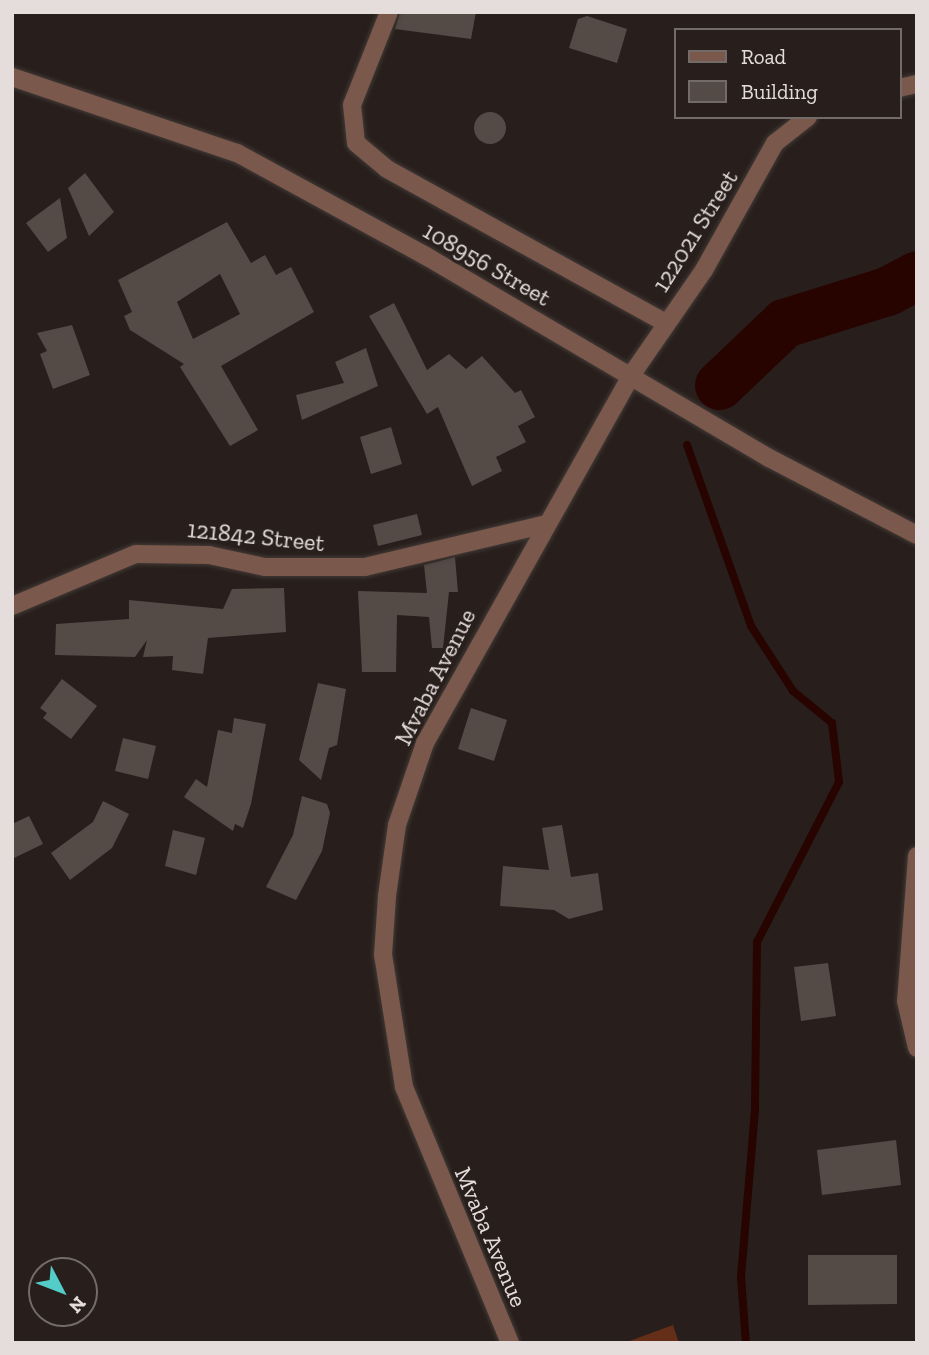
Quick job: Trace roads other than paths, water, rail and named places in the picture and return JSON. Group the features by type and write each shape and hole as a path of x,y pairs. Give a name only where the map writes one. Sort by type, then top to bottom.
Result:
{"street":[{"path":"389,12 352,105 356,144 387,169 666,323"},
{"name":"108956 Street","path":"12,77 237,153 630,377 917,535"},
{"name":"122021 Street","path":"630,377 704,270 775,143 805,119"},
{"name":"Mvaba Avenue","path":"510,1343 404,1087 383,955 397,825 425,743 543,525 630,377"},
{"name":"121842 Street","path":"12,606 136,554 209,555 265,567 365,567 543,525"},
{"path":"917,856 906,1001 917,1048"}],"waterway":[{"path":"719,385 784,323 887,291 917,275"},
{"path":"687,445 751,626 793,691 832,723 839,782 757,942 755,1110 741,1277 746,1343"}]}
